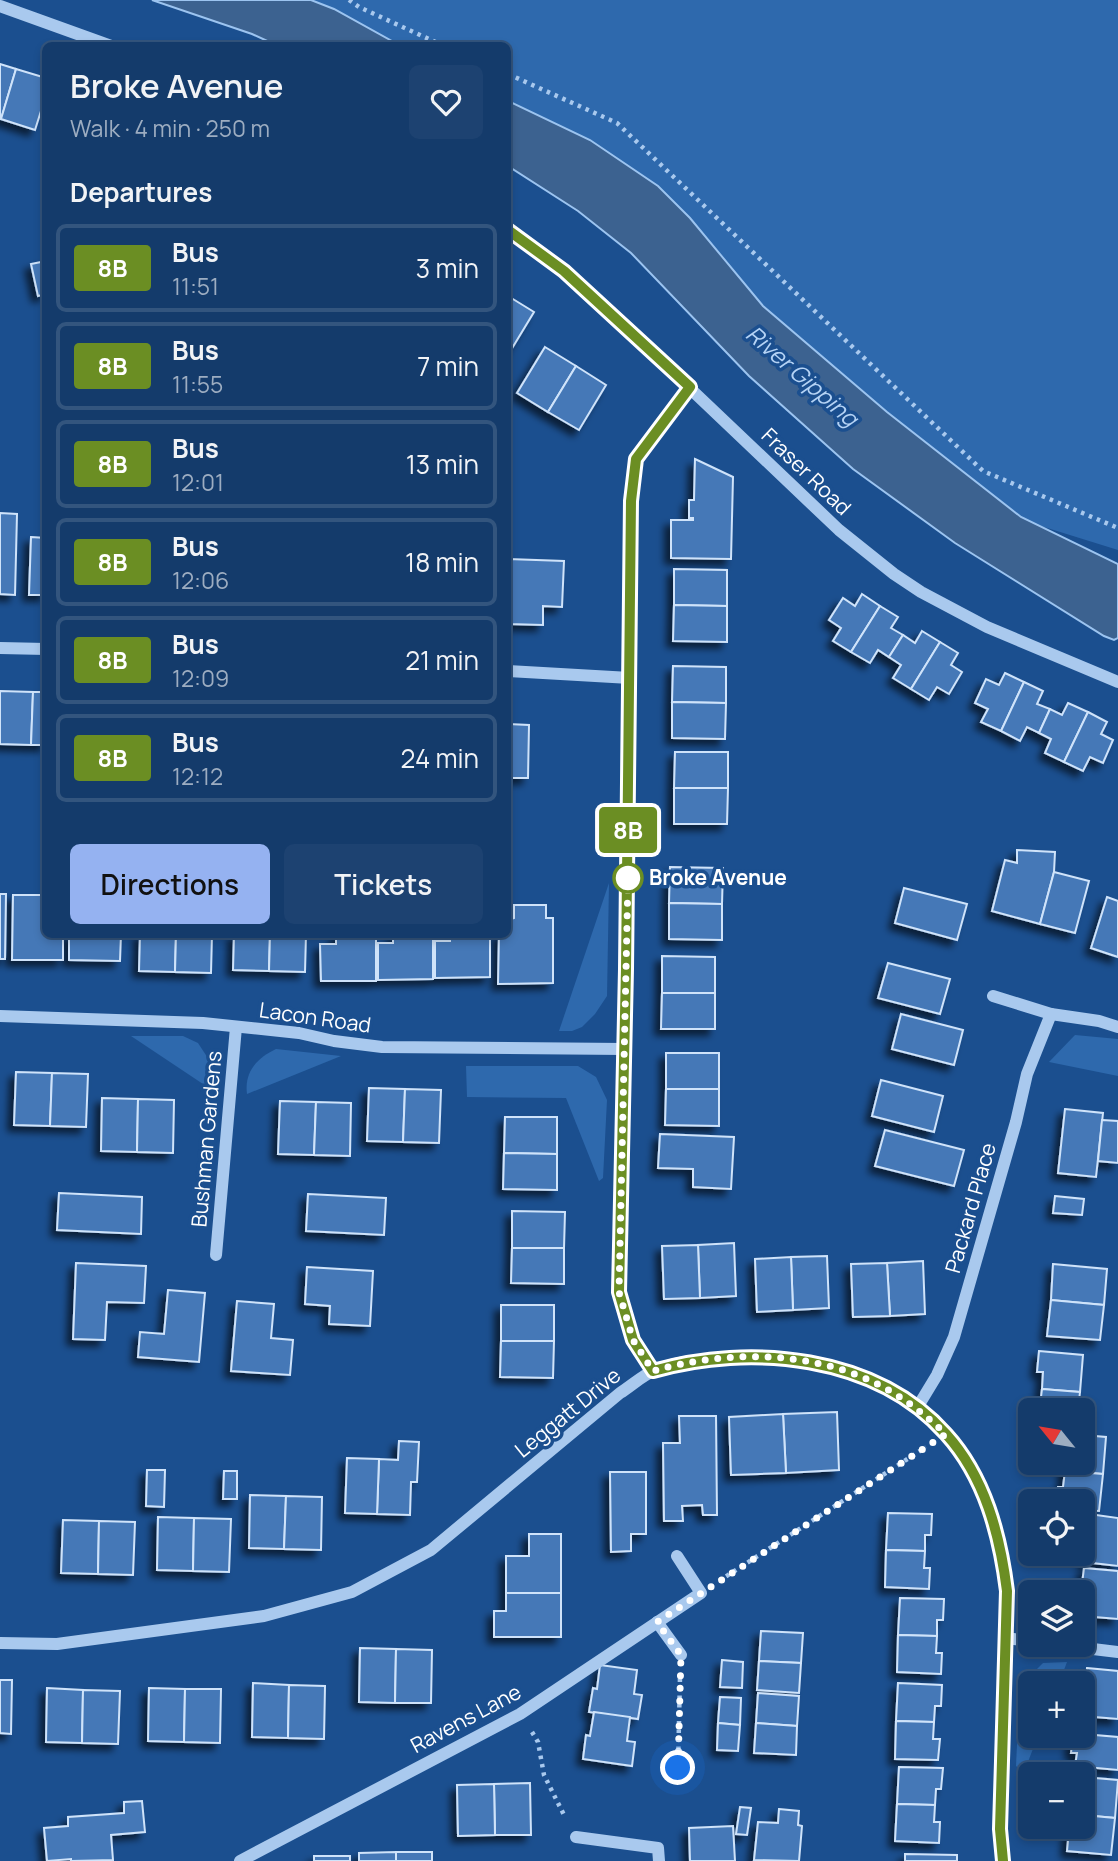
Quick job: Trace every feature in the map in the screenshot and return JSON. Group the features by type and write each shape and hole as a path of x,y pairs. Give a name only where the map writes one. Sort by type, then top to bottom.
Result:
{"street":[{"path":"0,6 100,42"},
{"name":"Fraser Road","path":"511,232 564,271 690,387 838,530 912,586 987,627 1118,682"},
{"path":"653,1371 633,1340 619,1292 631,678 631,501 636,459 690,387"},
{"path":"0,648 42,649"},
{"path":"511,671 631,678"},
{"path":"993,996 1051,1014 1099,1021 1118,1027"},
{"name":"Packard Place","path":"917,1408 937,1375 954,1337 1016,1122 1027,1074 1051,1014"},
{"name":"Lacon Road","path":"0,1016 172,1021 299,1033 382,1047 625,1049"},
{"name":"Bushman Gardens","path":"216,1255 236,1027"},
{"name":"Leggatt Drive","path":"0,1643 57,1644 264,1616 352,1592 431,1550 620,1393 653,1371 684,1362 724,1359 774,1358 811,1362 869,1381 917,1408 946,1434 965,1460 994,1520 1002,1552 1007,1591 1000,1829 1003,1861"},
{"path":"677,1556 701,1593"},
{"name":"Ravens Lane","path":"240,1861 520,1714 701,1593"},
{"path":"657,1622 681,1655"},
{"path":"1005,1638 1018,1640"},
{"path":"1095,1649 1118,1652"},
{"path":"576,1837 658,1848 659,1861"}],"path":[{"path":"349,0 435,42"},
{"path":"511,75 617,123 983,471 1118,528"},
{"path":"701,1593 946,1434"},
{"path":"678,1768 681,1655"},
{"path":"520,1714 538,1742 544,1775 576,1837"}],"shaded area":[{"path":"207,0 1118,0 1118,550 961,501 511,143 511,42 298,42"},
{"path":"609,883 607,996 582,1027 572,1031 559,1031"},
{"path":"1075,1035 1118,1039 1118,1076 1049,1062"},
{"path":"131,1036 183,1036 198,1043 217,1072 218,1094"},
{"path":"276,1049 341,1056 247,1094 248,1079 253,1067"},
{"path":"466,1066 578,1066 596,1077 607,1100 603,1178 599,1181 566,1098 467,1097"},
{"path":"1067,1662 1064,1671 1035,1671 1043,1663"},
{"path":"1018,1722 1018,1748 1033,1748 1028,1762 1018,1762 1018,1768 1016,1766"}],"water":[{"path":"152,0 311,0 334,9 394,42 269,42"},
{"name":"River Gipping","path":"511,102 590,140 658,186 690,218 763,306 887,412 1021,517 1118,564 1118,638 1114,640 1104,636 955,543 853,469 749,376 631,253 578,211 511,168"}],"building":[{"path":"0,64 16,69 1,119 0,119"},
{"path":"16,69 42,77 42,108 35,130 1,119"},
{"path":"42,262 42,295 38,296 31,264"},
{"path":"511,298 534,312 511,350"},
{"path":"545,347 576,366 548,412 517,393"},
{"path":"576,366 606,385 579,430 548,412"},
{"path":"695,459 733,477 731,559 671,558 671,520 693,520 689,518 689,500 694,500"},
{"path":"0,513 17,514 15,595 0,594"},
{"path":"31,537 42,538 42,595 29,595"},
{"path":"511,559 564,561 562,607 543,606 543,625 511,624"},
{"path":"674,569 727,570 727,606 674,605"},
{"path":"862,594 880,606 851,652 833,641 841,628 829,620 843,598 855,606"},
{"path":"674,605 727,606 727,642 673,641"},
{"path":"880,606 898,617 891,628 903,635 889,657 878,650 870,663 851,652"},
{"path":"922,631 940,642 911,689 893,678 901,665 889,657 903,635 915,643"},
{"path":"940,642 958,653 951,665 962,672 949,694 937,687 929,700 911,689"},
{"path":"673,666 726,667 726,703 672,702"},
{"path":"1005,673 1024,682 1001,731 981,722 988,709 975,703 986,679 999,685"},
{"path":"1024,682 1043,691 1037,704 1050,709 1039,733 1027,727 1020,741 1001,731"},
{"path":"0,691 33,692 31,745 0,744"},
{"path":"33,692 42,692 42,745 31,745"},
{"path":"672,702 726,703 725,739 672,738"},
{"path":"1068,703 1088,712 1064,762 1045,753 1051,739 1039,733 1050,709 1062,715"},
{"path":"1088,712 1107,722 1101,734 1113,740 1103,763 1090,757 1083,771 1064,762"},
{"path":"511,724 529,725 528,778 511,778"},
{"path":"675,752 728,752 728,788 674,788"},
{"path":"674,788 728,788 727,824 674,824"},
{"path":"1017,850 1055,852 1054,872 1040,924 992,911 1005,860 1017,863"},
{"path":"670,867 723,868 722,904 669,903"},
{"path":"1054,872 1089,881 1075,933 1040,924"},
{"path":"904,888 967,904 957,940 895,923"},
{"path":"0,894 6,894 5,959 0,959"},
{"path":"13,895 42,895 42,938 63,938 63,960 12,960"},
{"path":"1107,897 1118,901 1118,957 1091,948"},
{"path":"669,903 722,904 722,940 669,939"},
{"path":"514,905 546,905 546,918 553,918 553,983 498,984 499,938 511,938 511,919 514,918"},
{"path":"69,938 121,938 120,961 69,960"},
{"path":"140,938 176,938 175,972 139,971"},
{"path":"176,938 212,938 211,973 175,972"},
{"path":"234,938 270,938 269,971 233,970"},
{"path":"270,938 306,938 305,972 269,971"},
{"path":"336,938 376,938 376,981 321,981 320,944 336,944"},
{"path":"393,938 433,938 433,979 378,980 378,943 393,943"},
{"path":"450,938 490,938 490,977 435,978 435,941 450,941"},
{"path":"662,956 715,957 715,993 662,993"},
{"path":"888,963 950,979 940,1014 878,998"},
{"path":"662,993 715,993 715,1029 661,1029"},
{"path":"901,1014 963,1030 954,1065 892,1049"},
{"path":"666,1053 719,1053 719,1089 666,1089"},
{"path":"16,1072 52,1073 50,1126 14,1125"},
{"path":"52,1073 88,1074 86,1127 50,1126"},
{"path":"881,1080 943,1096 934,1132 872,1116"},
{"path":"369,1088 405,1089 403,1142 367,1141"},
{"path":"405,1089 441,1090 439,1143 403,1142"},
{"path":"666,1089 719,1089 719,1126 665,1125"},
{"path":"102,1098 138,1099 137,1152 101,1151"},
{"path":"138,1099 174,1100 173,1153 137,1152"},
{"path":"280,1101 316,1102 314,1155 278,1154"},
{"path":"316,1102 351,1103 350,1156 314,1155"},
{"path":"1065,1109 1103,1113 1096,1177 1058,1173"},
{"path":"505,1117 557,1117 557,1154 504,1153"},
{"path":"1102,1120 1118,1121 1118,1163 1098,1161"},
{"path":"885,1130 964,1150 954,1186 875,1166"},
{"path":"660,1134 734,1137 731,1189 693,1187 693,1169 658,1168"},
{"path":"504,1153 557,1154 557,1190 503,1189"},
{"path":"59,1193 142,1197 141,1234 57,1230"},
{"path":"308,1194 386,1198 384,1235 306,1231"},
{"path":"1055,1196 1084,1199 1082,1215 1053,1213"},
{"path":"512,1211 565,1212 564,1248 512,1248"},
{"path":"734,1243 736,1296 700,1298 698,1245"},
{"path":"698,1245 700,1298 664,1299 662,1246"},
{"path":"512,1248 564,1248 564,1284 511,1283"},
{"path":"827,1256 829,1308 793,1310 791,1257"},
{"path":"791,1257 793,1310 757,1312 755,1259"},
{"path":"923,1261 925,1314 890,1316 887,1263"},
{"path":"76,1263 146,1266 144,1303 107,1302 105,1340 73,1339"},
{"path":"887,1263 890,1316 853,1317 851,1264"},
{"path":"1053,1264 1107,1269 1104,1305 1051,1300"},
{"path":"307,1267 373,1271 370,1326 329,1324 330,1306 305,1304"},
{"path":"168,1290 205,1293 199,1362 138,1357 140,1332 164,1334"},
{"path":"1051,1300 1104,1305 1100,1340 1047,1336"},
{"path":"237,1301 274,1304 271,1338 293,1340 290,1375 231,1371"},
{"path":"501,1305 554,1305 554,1341 501,1341"},
{"path":"501,1341 554,1341 553,1378 500,1377"},
{"path":"1039,1351 1083,1355 1080,1392 1042,1389 1043,1372 1037,1372"},
{"path":"1042,1389 1080,1392 1079,1398 1041,1398"},
{"path":"837,1412 839,1470 786,1473 783,1414"},
{"path":"783,1414 786,1473 731,1475 729,1417"},
{"path":"679,1416 716,1416 717,1515 703,1515 702,1505 682,1506 683,1521 664,1521 663,1443 680,1443"},
{"path":"1096,1436 1106,1437 1103,1474 1096,1473"},
{"path":"399,1441 419,1442 417,1482 411,1482 410,1515 377,1514 379,1459 398,1460"},
{"path":"347,1458 379,1459 377,1514 345,1513"},
{"path":"147,1470 165,1470 164,1507 146,1506"},
{"path":"224,1471 237,1471 237,1499 223,1499"},
{"path":"610,1472 646,1472 646,1534 631,1534 631,1551 611,1552"},
{"path":"1103,1474 1099,1511 1095,1511 1095,1489 1058,1489 1063,1487 1064,1475"},
{"path":"250,1495 286,1496 284,1549 249,1548"},
{"path":"286,1496 322,1497 321,1550 284,1549"},
{"path":"888,1513 932,1514 931,1535 925,1535 925,1551 886,1550"},
{"path":"1095,1515 1118,1518 1118,1566 1095,1563"},
{"path":"158,1517 194,1518 193,1571 157,1570"},
{"path":"194,1518 231,1519 229,1572 193,1571"},
{"path":"63,1520 99,1521 98,1574 61,1573"},
{"path":"99,1521 135,1522 133,1575 98,1574"},
{"path":"529,1534 561,1534 561,1593 506,1593 506,1556 529,1556"},
{"path":"886,1550 925,1551 924,1568 930,1568 929,1589 885,1587"},
{"path":"1084,1568 1118,1571 1118,1619 1095,1617 1095,1580 1082,1580"},
{"path":"506,1593 561,1593 561,1637 494,1637 494,1611 506,1611"},
{"path":"900,1598 944,1599 943,1620 937,1620 937,1636 898,1635"},
{"path":"761,1631 803,1633 801,1663 759,1661"},
{"path":"898,1635 937,1636 936,1653 942,1653 941,1674 897,1672"},
{"path":"360,1648 396,1649 395,1703 359,1702"},
{"path":"396,1649 432,1650 431,1703 395,1703"},
{"path":"722,1660 743,1662 742,1688 720,1687"},
{"path":"759,1661 801,1663 799,1693 757,1690"},
{"path":"600,1665 637,1670 634,1694 642,1695 638,1719 589,1712 593,1688 597,1689"},
{"path":"1087,1668 1118,1671 1118,1719 1095,1717 1095,1671 1087,1671"},
{"path":"0,1680 12,1680 11,1734 0,1733"},
{"path":"253,1683 289,1685 288,1738 252,1737"},
{"path":"898,1683 942,1685 941,1706 935,1706 934,1722 896,1721"},
{"path":"289,1685 325,1686 324,1739 288,1738"},
{"path":"47,1688 83,1690 82,1743 46,1742"},
{"path":"149,1688 185,1689 184,1742 148,1741"},
{"path":"185,1689 221,1689 220,1743 184,1742"},
{"path":"83,1690 120,1691 118,1744 82,1743"},
{"path":"758,1693 799,1696 797,1726 756,1723"},
{"path":"720,1697 741,1698 740,1725 718,1723"},
{"path":"594,1712 630,1717 627,1741 635,1742 632,1766 583,1759 586,1735 590,1736"},
{"path":"896,1721 934,1722 933,1739 940,1739 938,1760 895,1759"},
{"path":"718,1723 740,1725 738,1751 717,1750"},
{"path":"756,1723 797,1726 796,1755 754,1753"},
{"path":"1095,1735 1118,1737 1118,1770 1095,1768 1095,1762 1076,1762 1077,1753 1071,1753 1072,1748 1095,1748"},
{"path":"899,1767 943,1768 941,1789 936,1789 935,1805 897,1804"},
{"path":"1095,1778 1118,1780 1115,1818 1095,1816"},
{"path":"530,1783 531,1835 495,1835 494,1784"},
{"path":"494,1784 495,1835 458,1836 457,1785"},
{"path":"142,1801 145,1832 111,1835 113,1860 47,1861 44,1828 68,1826 68,1817 124,1813 124,1802"},
{"path":"897,1804 935,1805 934,1822 940,1822 939,1843 895,1841"},
{"path":"740,1807 751,1808 747,1835 736,1834"},
{"path":"779,1809 799,1811 798,1825 802,1826 799,1861 754,1860 758,1822 778,1823"},
{"path":"1095,1816 1115,1818 1111,1855 1067,1851 1068,1839 1095,1839"},
{"path":"733,1826 735,1861 690,1861 689,1828"},
{"path":"396,1852 432,1852 432,1861 396,1861"},
{"path":"396,1852 396,1861 359,1861 359,1853"},
{"path":"905,1854 957,1855 957,1861 905,1861"},
{"path":"314,1856 350,1856 350,1861 314,1861"}],"bus line":[{"name":"8B","path":"511,232 564,271 690,387 636,459 631,501 631,678 619,1292 633,1340 653,1371 684,1362 774,1358 811,1362 850,1373 889,1390 917,1408 946,1434 965,1460 994,1520 1002,1552 1007,1591 1000,1829 1003,1861"}],"place":[{"name":"Broke Avenue","path":"628,878"}],"route":[{"path":"628,878 619,1292 633,1340 653,1371 684,1362 774,1358 811,1362 850,1373 889,1390 917,1408 946,1434 657,1622 681,1655 678,1768"}]}
